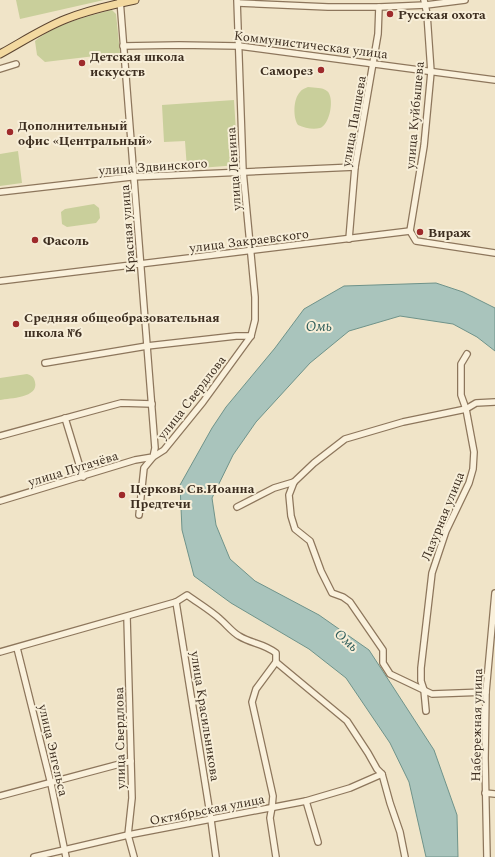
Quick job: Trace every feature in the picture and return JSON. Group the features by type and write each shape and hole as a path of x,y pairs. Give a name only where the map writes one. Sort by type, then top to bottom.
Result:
{"main road":[{"path":"0,54 65,19 120,2 134,0"}],"street":[{"path":"238,1 328,7 379,7 425,2 465,0"},
{"name":"улица Ленина","path":"238,1 243,171 255,297 255,320 251,336"},
{"name":"Красная улица","path":"120,2 152,404 155,448 153,457"},
{"name":"улица Куйбышева","path":"410,231 424,146 431,72 425,2"},
{"name":"улица Папшева","path":"349,239 355,167 374,64 378,34 379,7"},
{"name":"Коммунистическая улица","path":"124,46 179,44 239,46 495,80"},
{"path":"0,69 16,64"},
{"name":"улица Здвинского","path":"0,192 135,177 355,167"},
{"path":"410,231 416,241 495,253"},
{"name":"улица Закраевского","path":"0,281 410,231"},
{"path":"45,363 147,346 236,336 251,336"},
{"name":"улица Свердлова","path":"139,515 144,468 153,457 164,450 203,402 251,336"},
{"name":"Лазурная улица","path":"426,711 424,690 421,681 421,668 432,572 446,531 469,483 473,469 474,452 466,409 461,394 461,364 467,354"},
{"path":"486,692 432,694 390,674 383,663 383,650 350,602 343,597 332,593 321,571 310,541 295,529 291,516 289,495 294,482 314,463 346,439 403,422 466,409 476,403 495,402"},
{"path":"0,436 121,403 152,404"},
{"path":"65,418 83,477"},
{"name":"улица Пугачёва","path":"0,501 135,460 153,457"},
{"path":"237,507 274,488 294,482"},
{"name":"Набережная улица","path":"487,857 484,752 488,662 495,594"},
{"path":"0,652 127,617 176,602 187,595 219,619 237,635 248,641 266,646 272,650 276,654 276,662 256,689 252,702 273,796 270,818 276,857"},
{"name":"улица Красильникова","path":"176,602 216,857"},
{"name":"улица Свердлова","path":"127,617 132,798 128,836 134,857"},
{"name":"улица Энгельса","path":"17,648 52,784 66,857"},
{"path":"276,662 347,721 368,752 377,769 382,774 400,832 405,857"},
{"path":"488,662 495,662"},
{"path":"0,796 52,784 131,761"},
{"name":"Октябрьская улица","path":"34,857 128,836 306,801 350,788 382,774"},
{"path":"485,793 495,794"},
{"path":"306,801 318,842"}],"green space":[{"path":"16,0 104,0 20,19"},
{"path":"112,10 116,14 120,53 45,62 37,55 35,41 44,35 72,21"},
{"path":"308,87 327,91 331,99 329,117 324,126 320,128 306,128 298,125 296,122 294,108 296,99 303,89"},
{"path":"234,100 238,165 187,169 185,141 164,142 162,105"},
{"path":"18,151 22,183 0,186 0,154"},
{"path":"94,204 99,208 100,218 96,223 67,227 62,224 61,212 65,209"},
{"path":"27,374 32,376 35,380 35,387 33,391 17,398 0,400 0,378"}],"water":[{"name":"Омь","path":"436,283 463,292 495,308 495,351 477,337 453,324 400,316 349,331 310,363 256,422 233,455 212,498 216,525 230,559 255,581 319,615 369,650 434,750 457,815 458,857 426,857 409,782 390,743 346,678 309,649 231,603 194,576 182,530 180,485 212,428 226,407 275,348 304,309 344,286"}],"place":[{"name":"Русская охота","path":"390,14"},
{"name":"Детская школа искусств","path":"82,63"},
{"name":"Саморез","path":"321,70"},
{"name":"Дополнительный офис «Центральный»","path":"10,132"},
{"name":"Вираж","path":"420,232"},
{"name":"Фасоль","path":"35,240"},
{"name":"Средняя общеобразовательная школа №6","path":"16,324"},
{"name":"Церковь Св.Иоанна Предтечи","path":"122,495"}]}
